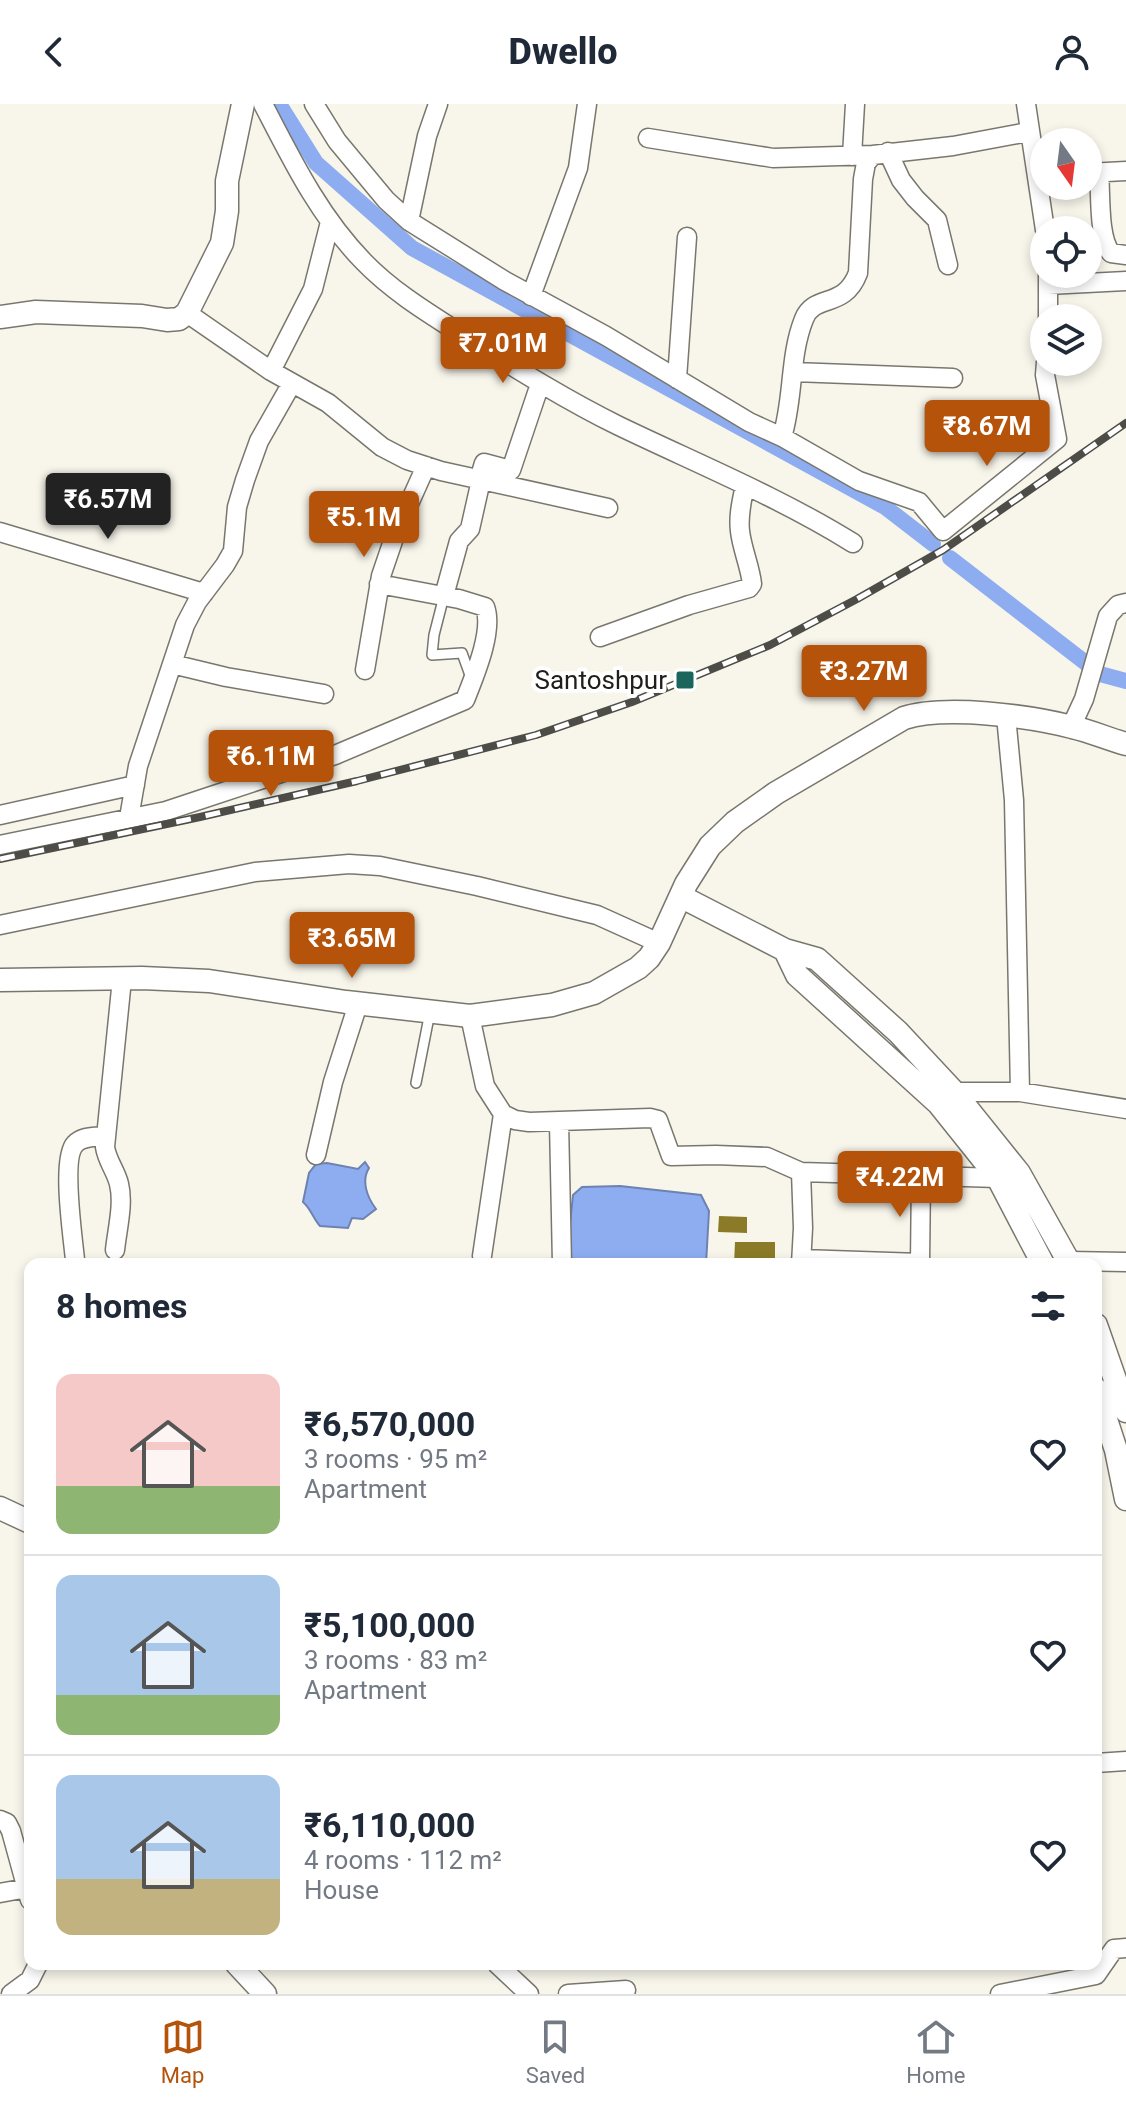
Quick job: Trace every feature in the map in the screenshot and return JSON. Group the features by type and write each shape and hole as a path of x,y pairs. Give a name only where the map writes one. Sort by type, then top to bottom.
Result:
{"street":[{"path":"0,317 36,312 142,316 167,320 179,319 187,313 222,243 227,211 227,181 243,104"},
{"path":"263,104 312,198 330,222 366,265 418,307 540,384 617,425 803,512 853,543"},
{"path":"314,104 337,141 386,200 409,221 531,296 749,422 859,481 919,502 943,531 1057,439 1045,376"},
{"path":"409,221 427,136 438,104"},
{"path":"531,296 578,168 587,104"},
{"path":"852,156 855,104"},
{"path":"1026,104 1030,139"},
{"path":"648,138 773,158 852,156 953,146 1028,132"},
{"path":"880,153 915,198 937,220 948,265"},
{"path":"782,437 789,415 804,317 813,305 845,294 853,287 858,273 863,179 866,163 880,153"},
{"path":"1102,172 1126,171"},
{"path":"1098,200 1107,247 1111,253 1126,255"},
{"path":"271,371 313,289 330,222"},
{"path":"677,379 687,237"},
{"path":"1102,280 1126,281"},
{"path":"187,313 271,371 328,403 382,447 407,460 480,480 608,508"},
{"path":"794,372 953,378"},
{"path":"129,818 138,766 185,625 233,551 237,507 245,480 259,441 292,383"},
{"path":"444,596 459,541 470,529 484,463 511,470 540,384"},
{"path":"365,670 379,584 395,535 426,466"},
{"path":"600,637 689,605 749,588 751,576 740,533 739,514 745,485"},
{"path":"0,532 204,593"},
{"path":"0,845 166,811 335,755 465,700 480,661 487,612 481,605 379,584"},
{"path":"1071,727 1084,699 1108,616 1118,605 1126,603"},
{"path":"172,664 324,694"},
{"path":"0,980 209,981 358,1004 470,1016 552,1005 594,993 638,968 659,943 686,884 710,846 735,822 776,793 880,730 924,711 1006,716 1071,727 1126,744"},
{"path":"1006,716 1014,800 1020,1092"},
{"path":"0,815 135,785"},
{"path":"0,925 255,872 349,864 380,866 597,915 659,943"},
{"path":"682,897 785,950 797,975 946,1098 1019,1173 1067,1258"},
{"path":"115,1250 121,1196 116,1174 107,1159 105,1136 122,979"},
{"path":"316,1155 333,1082 358,1004"},
{"path":"470,1016 485,1086 503,1114 515,1120 559,1122 650,1118 658,1120 671,1156 767,1157 801,1172 998,1178"},
{"path":"946,1098 1020,1092 1126,1109"},
{"path":"946,1098 998,1178 1040,1258"},
{"path":"482,1256 503,1114"},
{"path":"559,1122 562,1258"},
{"path":"75,1258 68,1189 69,1158 73,1146 79,1141 105,1136"},
{"path":"801,1172 801,1258"},
{"path":"920,1258 921,1175"},
{"path":"1102,1262 1126,1262"},
{"path":"1102,1342 1126,1411"},
{"path":"1102,1407 1116,1450 1126,1499"},
{"path":"0,1508 24,1517"},
{"path":"1102,1763 1126,1761"},
{"path":"0,1820 7,1823 11,1831 24,1879"},
{"path":"0,1893 24,1894"},
{"path":"1102,1966 1114,1949 1126,1948"},
{"path":"11,1994 30,1980 35,1970"},
{"path":"244,1970 265,1994"},
{"path":"503,1970 529,1994"},
{"path":"1000,1994 1096,1975 1099,1970"},
{"path":"568,1994 626,1990"}],"lane":[{"path":"444,596 432,655 462,653 473,681"},
{"path":"416,1083 430,1012"}],"water":[{"path":"365,1162 369,1168 365,1178 366,1189 376,1209 363,1219 352,1218 348,1228 320,1226 303,1202 309,1173 316,1164 358,1169"},
{"path":"620,1186 701,1195 709,1211 706,1258 567,1258 573,1195 582,1187"}],"building":[{"path":"719,1216 747,1217 747,1233 718,1232"},
{"path":"735,1242 775,1242 775,1258 734,1258"}],"waterway":[{"path":"279,104 316,163 412,248 885,507 933,544"},
{"path":"950,558 1100,674 1126,681"}],"railway":[{"path":"0,859 357,781 536,735 632,702 770,645 857,599 943,550 1126,423"}],"place":[{"name":"Santoshpur","path":"685,680"}]}
